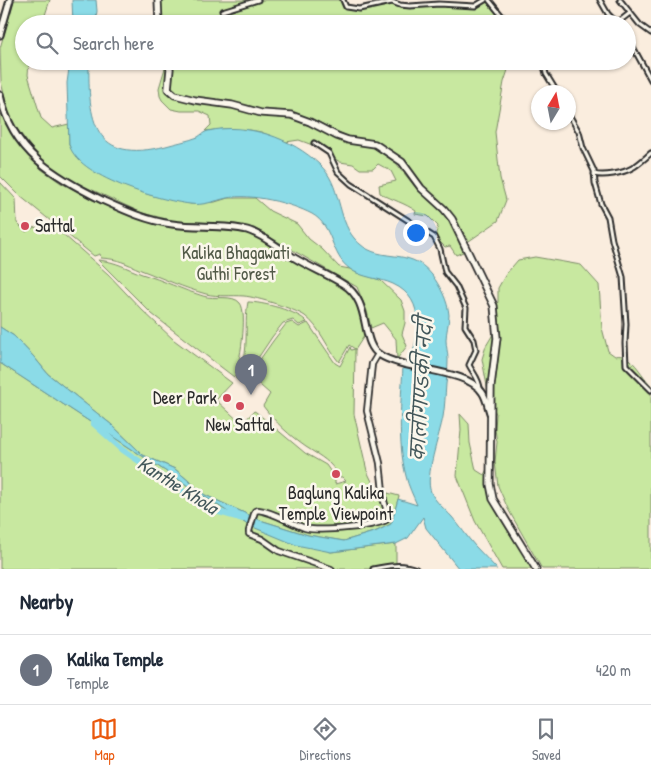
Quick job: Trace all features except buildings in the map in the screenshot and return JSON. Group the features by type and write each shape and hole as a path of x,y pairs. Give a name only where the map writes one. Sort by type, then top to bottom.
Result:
{"highway":[{"path":"158,0 159,15"},
{"path":"170,70 168,89 175,95 232,105 261,113 291,115 348,140 375,144 402,162 421,188 444,209 460,233 494,306 497,338 491,386 489,470 493,499 536,569"}],"main road":[{"path":"0,35 10,0"},
{"path":"0,94 5,115 12,129 25,146 42,164 69,183 116,206 159,222 249,231 256,234 294,258 345,285 355,294 360,301 371,345 378,354 396,362 471,382 480,390 490,414"},
{"path":"331,569 279,551 262,539 254,538 249,531 255,511 263,511 312,530 376,524 385,522 388,518 384,501 380,463 368,411 372,364 378,354"}],"street":[{"path":"222,11 258,0"},
{"path":"343,0 346,7 359,9 392,2 400,6 439,4 475,6 485,0"},
{"path":"489,0 501,15"},
{"path":"600,0 609,15"},
{"path":"620,0 632,15"},
{"path":"627,15 630,12"},
{"path":"636,20 651,33"},
{"path":"636,52 651,80"},
{"path":"545,70 553,85"},
{"path":"576,127 594,174 600,204 608,217 623,277 626,365 651,390"},
{"path":"314,143 329,153 338,172 350,184 434,237 440,249 445,272 456,286 466,308 465,326 474,340 476,350 469,364 480,382 480,390"},
{"path":"594,174 606,175 627,171 639,164 651,153"},
{"path":"373,569 402,566 410,566 416,569"}],"green space":[{"path":"14,0 50,0 45,15 15,15 15,70 28,70 28,75 41,118 52,128 69,124 69,144 122,185 150,195 191,204 215,202 228,198 255,198 270,211 297,224 309,239 322,249 339,267 380,280 401,300 405,311 405,323 402,334 407,346 397,359 396,339 383,323 371,328 367,311 357,287 254,228 234,224 175,221 142,213 71,180 48,166 14,125 9,114 1,82 0,48"},
{"path":"161,0 346,0 348,5 360,8 389,1 395,1 401,5 416,6 451,3 475,4 479,0 492,0 505,15 162,15"},
{"path":"164,70 169,70 168,92 250,113 287,117 369,145 396,163 416,188 451,221 463,252 456,255 450,246 445,247 435,237 438,226 428,216 415,214 416,211 412,208 380,193 379,185 396,181 391,171 378,164 373,169 360,169 353,164 340,162 315,146 299,140 286,142 261,132 250,130 224,129 205,131 211,125 210,116 199,111 171,109 162,100 159,88"},
{"path":"173,70 508,70 495,132 500,178 506,200 498,221 469,241 446,207 378,143 365,139 351,138 314,120 290,113 278,111 263,112 233,103 201,99 178,93 171,89"},
{"path":"0,107 4,120 17,141 41,169 61,183 93,200 151,223 244,232 260,239 350,292 357,304 366,333 355,350 354,414 367,471 376,490 399,496 391,524 377,531 344,541 308,535 260,520 205,495 175,469 143,455 112,425 48,374 14,336 0,327 0,182 16,199 17,223 26,232 37,227 64,235 108,274 174,340 232,383 216,400 242,424 254,411 256,412 305,453 326,465 335,478 335,484 346,481 325,460 294,438 273,418 263,406 270,394 252,378 254,368 273,341 286,324 292,322 299,327 308,323 335,363 340,366 350,347 351,350 355,349 349,345 339,362 310,321 293,310 250,297 206,294 122,262 101,258 100,254 94,256 20,196 0,176"},
{"path":"535,257 581,265 599,285 602,328 608,351 615,356 621,356 631,361 651,385 651,569 542,569 508,509 498,486 495,462 497,442 495,429 496,414 489,397 482,359 486,346 492,336 498,301 498,288 506,274 518,260"},
{"name":"Kalika Bhagawati Guthi Forest","path":"98,260 116,264 203,296 237,300 242,308 243,328 241,352 234,377 152,314"},
{"path":"248,302 279,308 296,314 307,322 299,325 293,320 283,323 254,364 249,379 242,383 235,378 244,361"},
{"path":"0,363 248,525 331,552 396,544 396,564 400,569 0,569"},
{"path":"460,414 469,424 470,443 476,470 484,475 487,469 490,499 496,512 533,569 502,569 475,521 457,476 461,430"}],"water":[{"path":"72,0 96,0 96,15 73,15"},
{"name":"कालीगण्डकी नदी","path":"69,70 89,70 90,102 100,133 109,143 123,149 142,150 166,146 198,137 207,131 223,129 253,131 283,140 309,155 327,173 336,191 344,221 354,238 363,247 373,252 413,260 432,275 443,294 449,315 446,337 448,363 444,409 433,455 429,485 433,496 497,569 459,569 426,528 423,517 408,538 396,544 331,552 296,545 248,525 0,363 0,327 14,336 48,374 112,425 143,455 175,469 205,495 260,520 308,535 344,541 377,531 391,524 398,499 417,505 409,487 401,449 403,367 408,368 417,333 416,310 412,300 404,291 393,284 350,269 339,256 319,219 303,210 271,200 247,197 227,198 199,204 176,202 120,185 87,167 75,156 69,144 67,83"}],"waterway":[{"name":"Kanthe Khola","path":"93,423 123,450 209,509 243,519"}],"place":[{"name":"Sattal","path":"25,226"},
{"name":"Kalika Temple","path":"251,395"},
{"name":"Deer Park","path":"227,398"},
{"name":"New Sattal","path":"240,406"},
{"name":"Baglung Kalika Temple Viewpoint","path":"336,474"}]}
